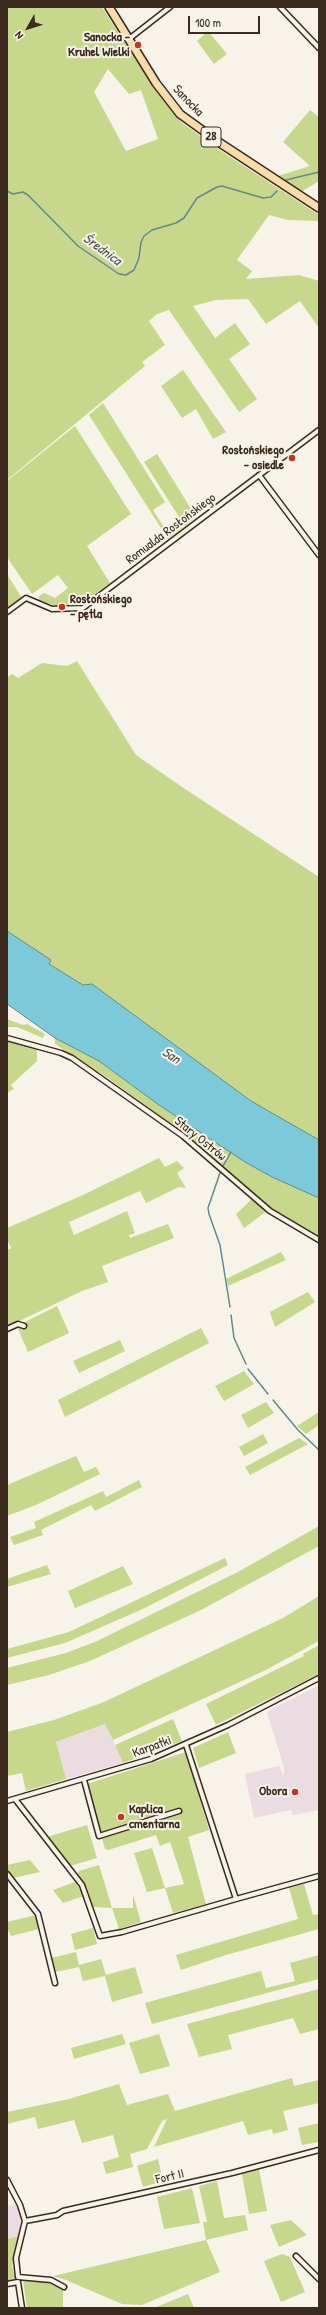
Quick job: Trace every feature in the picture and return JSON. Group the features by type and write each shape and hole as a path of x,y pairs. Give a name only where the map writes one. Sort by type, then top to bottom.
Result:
{"main road":[{"name":"Sanocka","path":"108,7 128,40 166,96 186,119 319,208"}],"street":[{"path":"128,40 170,7"},
{"path":"280,7 319,48"},
{"name":"Romualda Rosłońskiego","path":"7,612 26,598 52,609 84,608 319,430"},
{"path":"259,475 319,555"},
{"name":"Stary Ostrów","path":"7,1038 67,1056 183,1136 270,1211 319,1240"},
{"path":"7,1329 18,1324 24,1326"},
{"path":"186,1745 319,1678"},
{"name":"Karpatki","path":"7,1801 84,1780 151,1759 186,1745 236,1899"},
{"path":"84,1780 99,1836"},
{"path":"15,1799 82,1885 100,1936 122,1932 319,1876"},
{"path":"94,1838 179,1811"},
{"path":"7,1874 38,1914 55,1983"},
{"name":"Fort II","path":"25,2221 57,2215 63,2211 232,2173 319,2150"},
{"path":"7,2180 20,2205 25,2221 16,2264 22,2308"},
{"path":"296,2256 319,2279"},
{"path":"7,2284 18,2279 51,2280 64,2287"}],"shaded area":[{"path":"319,1685 319,1810 293,1815 291,1810 254,1818 245,1774 279,1766 284,1777 284,1768 267,1712"},
{"path":"106,1724 123,1763 66,1779 56,1742"},
{"path":"17,2204 21,2219 20,2236 7,2239 7,2206"}],"green space":[{"path":"7,7 102,7 152,85 181,122 221,151 319,215 319,221 288,220 269,215 237,260 252,271 246,279 299,275 319,281 319,328 300,301 266,324 248,299 216,300 193,306 215,338 235,323 250,344 229,359 257,399 239,412 169,310 157,314 149,321 165,345 142,362 145,366 7,480","holes":["108,69 129,94 141,90 158,139 126,151 94,92"]},
{"path":"208,31 227,54 214,64 197,41"},
{"path":"310,110 319,117 319,181 301,192 279,179 278,176 310,166 283,142"},
{"path":"183,370 226,432 213,439 196,409 182,418 161,386"},
{"path":"103,403 165,502 153,510 169,535 181,526 182,528 168,539 89,415"},
{"path":"75,426 131,514 87,546 110,583 80,603 57,606 39,600 39,596 44,593 55,598 68,588 58,575 32,594 7,557 7,481"},
{"path":"157,454 196,517 185,526 144,462"},
{"path":"7,574 23,600 7,614"},
{"path":"77,661 136,755 319,877 319,1140 251,1101 92,984 83,985 49,964 50,960 7,931 7,678 12,674 18,678 42,663 67,666"},
{"path":"7,1019 23,1025 27,1024 45,1034 43,1038 17,1027 7,1027"},
{"path":"55,1038 99,1061 159,1105 245,1162 272,1177 319,1198 319,1236 264,1204 187,1136 112,1081 55,1044"},
{"path":"7,1040 37,1049 37,1061 11,1085 14,1089 7,1093"},
{"path":"159,1158 165,1167 177,1161 184,1168 177,1173 186,1188 179,1187 146,1203 140,1191 69,1222 74,1235 127,1211 135,1233 129,1235 130,1238 168,1224 174,1238 102,1266 108,1282 82,1291 7,1327 7,1250 11,1248 7,1240 7,1228 83,1195"},
{"path":"252,1199 267,1211 244,1228 236,1214"},
{"path":"281,1252 286,1260 228,1286 226,1279"},
{"path":"308,1292 315,1302 275,1327 270,1312"},
{"path":"57,1306 69,1333 28,1352 17,1326"},
{"path":"201,1328 209,1343 65,1417 58,1400"},
{"path":"120,1340 125,1351 79,1373 73,1361"},
{"path":"244,1371 254,1384 224,1401 215,1386"},
{"path":"266,1402 274,1413 248,1428 241,1415"},
{"path":"319,1412 319,1425 306,1434 297,1426"},
{"path":"263,1434 268,1443 244,1456 239,1447"},
{"path":"299,1438 308,1444 250,1475 245,1467"},
{"path":"76,1456 84,1472 96,1467 100,1474 36,1505 7,1516 7,1485"},
{"path":"139,1480 142,1487 95,1511 91,1505 41,1530 43,1535 14,1545 10,1537 36,1528 34,1522 103,1491 106,1497"},
{"path":"319,1526 319,1546 201,1610 90,1661 49,1675 7,1685 7,1668 66,1653 97,1641 238,1572"},
{"path":"225,1558 228,1565 145,1608 65,1643 7,1658 7,1649 69,1632"},
{"path":"47,1565 51,1574 7,1587 7,1579"},
{"path":"123,1566 133,1584 75,1608 68,1591"},
{"path":"319,1596 319,1641 266,1670 113,1740 105,1724 56,1742 66,1779 26,1791 22,1773 7,1776 7,1732 54,1720 104,1702 283,1618"},
{"path":"319,1645 319,1674 216,1725 206,1704 304,1656 303,1654"},
{"path":"173,1719 182,1741 123,1763 115,1745"},
{"path":"228,1732 236,1753 199,1768 193,1748"},
{"path":"186,1752 209,1830 188,1837 206,1904 173,1913 165,1888 184,1884 170,1842 160,1846 156,1835 108,1850 105,1849 87,1784"},
{"path":"87,1825 97,1858 70,1866 47,1837"},
{"path":"152,1848 165,1888 147,1892 134,1853"},
{"path":"30,1860 40,1872 13,1878 7,1870 7,1865"},
{"path":"99,1865 112,1908 93,1907 87,1888 77,1875 79,1871"},
{"path":"75,1882 84,1896 63,1903 53,1890"},
{"path":"304,1884 313,1915 319,1914 319,1929 226,1955 181,1970 176,1955 298,1919 289,1888"},
{"path":"133,1895 141,1922 119,1929 112,1908 133,1908"},
{"path":"36,1915 39,1929 11,1936 7,1928 7,1922"},
{"path":"93,1928 97,1944 75,1950 71,1934"},
{"path":"76,1952 79,1965 101,1959 106,1975 135,1967 143,1993 112,2002 105,1976 83,1981 79,1967 55,1972 51,1958"},
{"path":"319,1955 319,1979 152,2024 145,2003 261,1971 266,1988 295,1981 290,1963"},
{"path":"319,1989 319,2029 300,2034 293,2018 228,2035 232,2049 199,2057 187,2024"},
{"path":"122,2034 126,2044 74,2059 71,2048"},
{"path":"159,2034 170,2066 140,2074 129,2043"},
{"path":"292,2078 294,2086 319,2080 319,2103 283,2111 288,2130 273,2134 272,2129 248,2135 243,2121 154,2147 167,2119 162,2121 147,2149 130,2154 133,2167 106,2174 103,2162 119,2157 113,2135 82,2143 74,2120 38,2129 35,2117 7,2124 7,2112 69,2099 119,2084 127,2105 168,2094 175,2111"},
{"path":"319,2123 319,2142 302,2145 298,2128"},
{"path":"158,2159 163,2181 143,2187 137,2166"},
{"path":"259,2169 267,2211 249,2214 242,2174"},
{"path":"217,2181 224,2218 245,2215 248,2230 206,2240 203,2222 207,2222 199,2186"},
{"path":"192,2188 200,2223 164,2229 157,2197"},
{"path":"291,2220 307,2235 279,2247 270,2225"},
{"path":"20,2236 12,2266 15,2278 7,2281 7,2239"},
{"path":"206,2240 220,2272 142,2305 122,2304 53,2276"},
{"path":"282,2254 290,2257 305,2292 281,2302 264,2261"},
{"path":"23,2280 52,2282 63,2289 63,2308 27,2308"},
{"path":"188,2294 194,2308 154,2308"}],"water":[{"name":"San","path":"7,931 51,960 49,964 83,985 92,984 251,1101 319,1140 319,1198 272,1177 245,1162 159,1105 99,1061 55,1038 7,1004"}],"waterway":[{"name":"Średnica","path":"286,180 319,172"},
{"name":"Średnica","path":"7,191 13,194 23,192 28,195 78,246 119,274 126,275 134,270 139,258 141,242 144,236 152,230 176,223 184,218 197,198 217,187 222,186 263,198 271,197 277,191"},
{"path":"7,1041 30,1047"},
{"path":"223,1166 231,1152"},
{"path":"220,1173 208,1208 220,1245 230,1307"},
{"path":"231,1315 234,1338 246,1364"},
{"path":"248,1369 268,1394"},
{"path":"273,1400 298,1430 319,1450"}],"place":[{"name":"Sanocka - Kruhel Wielki","path":"138,45"},
{"name":"Rosłońskiego - osiedle","path":"292,458"},
{"name":"Rosłońskiego - pętla","path":"62,607"},
{"name":"Obora","path":"295,1792"},
{"name":"Kaplica cmentarna","path":"121,1817"}]}
